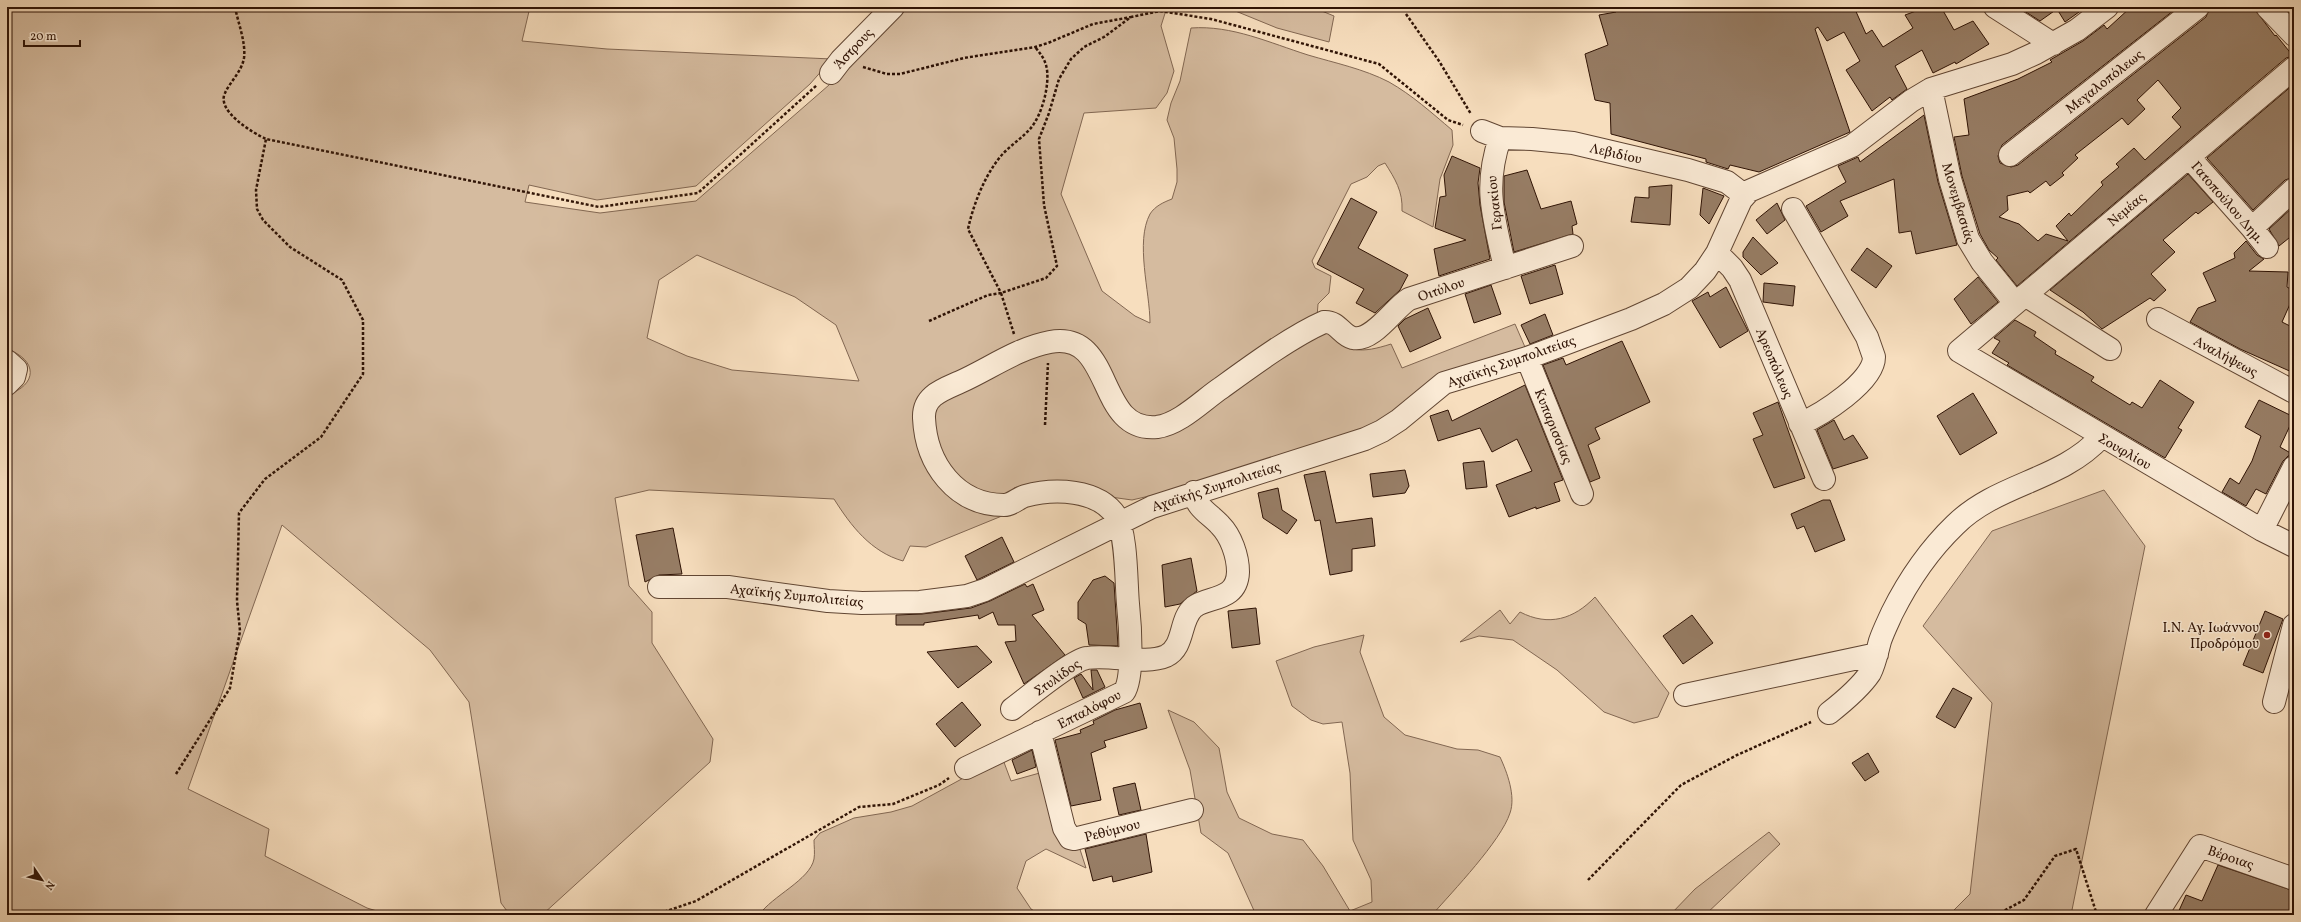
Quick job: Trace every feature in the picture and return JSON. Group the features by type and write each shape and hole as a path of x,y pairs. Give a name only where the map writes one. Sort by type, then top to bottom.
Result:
{"street":[{"name":"Άστρους","path":"836,66 893,7"},
{"path":"1995,7 2052,44"},
{"name":"Μεγαλοπόλεως","path":"2010,155 2198,7"},
{"path":"2267,7 2294,36"},
{"name":"Αχαϊκής Συμπολιτείας","path":"659,587 728,587 828,601 862,603 920,602 950,598 985,590 1152,507 1194,492 1365,438 1395,423 1444,383 1526,358 1631,319 1664,304 1697,281 1717,252 1744,196 1756,186 1852,146 1911,101 1931,89 2012,64 2052,44 2077,30 2102,9"},
{"name":"Νεμέας","path":"1959,351 2294,68"},
{"name":"Μονεμβασιάς","path":"1931,89 1950,179 1968,239 1982,262 2020,299 2110,349"},
{"name":"Λεβιδίου","path":"1491,135 1552,140 1638,158 1727,182 1744,196"},
{"name":"Γερακίου","path":"1491,135 1490,187 1494,220 1505,268"},
{"name":"Γατοπούλου Δημ.","path":"2189,156 2267,247"},
{"path":"2252,228 2294,190"},
{"path":"1794,209 1867,337 1873,350 1874,359 1869,373 1854,388 1818,415 1800,424"},
{"name":"Οιτύλου","path":"1049,342 1071,342 1086,351 1098,367 1112,399 1121,413 1137,423 1157,427 1177,419 1242,373 1324,322 1333,323 1350,337 1360,338 1376,329 1409,299 1572,246"},
{"name":"Αρεοπόλεως","path":"1717,252 1732,268 1740,280 1824,479"},
{"name":"Αναλήψεως","path":"2158,319 2294,392"},
{"path":"1049,342 1020,352 984,372 940,391 927,401 923,411 924,426 932,453 942,474 952,486 964,495 988,503 1007,505 1025,496 1062,492 1083,494 1097,498 1105,504 1119,523"},
{"name":"Σουφλίου","path":"1959,351 2101,437 2262,530 2294,546"},
{"name":"Κυπαρισσίας","path":"1526,358 1582,494"},
{"path":"7,361 16,369 14,377 7,384"},
{"path":"1829,713 1848,696 1869,673 1886,627 1908,584 1936,546 1956,524 1990,499 2069,464 2085,454 2101,437"},
{"path":"2262,530 2294,467"},
{"name":"Στυλίδος","path":"1012,709 1079,660 1110,656 1129,659 1155,658 1168,655 1179,641 1186,618 1192,608 1224,595 1233,587 1238,570 1230,540 1221,526 1199,505 1194,492"},
{"name":"Επταλόφου","path":"966,768 1124,692 1128,682 1130,628 1119,523"},
{"path":"2274,702 2294,625"},
{"path":"1685,695 1877,654"},
{"name":"Ρεθύμνου","path":"1040,732 1064,828 1070,838 1074,839 1192,810"},
{"name":"Βέροιας","path":"2156,915 2200,846 2294,879"}],"path":[{"path":"235,7 244,56 240,68 224,95 223,101 225,108 234,117 266,139 599,206 698,193 836,66 893,74 964,58 1035,47 1093,24 1160,11 1211,19 1379,64 1448,120 1491,135"},
{"path":"1406,14 1491,135"},
{"path":"929,321 988,295 1001,293 1046,278 1057,268 1057,258 1044,204 1039,139 1049,113 1058,78 1071,59 1084,47 1104,37 1131,17"},
{"path":"1020,352 1001,293 968,229 983,184 996,162 1007,147 1030,128 1042,105 1046,88 1046,66 1042,56 1035,47"},
{"path":"176,774 230,688 240,631 237,600 240,513 264,479 321,436 363,374 364,320 342,280 290,247 263,220 258,209 256,190 266,139"},
{"path":"1045,425 1049,342"},
{"path":"1588,880 1681,785 1737,755 1829,713"},
{"path":"655,915 696,900 859,807 893,804 939,785 966,768"},
{"path":"1996,915 2024,900 2055,856 2076,850 2097,915"}],"shaded area":[{"path":"7,7 530,7 522,41 607,49 832,59 810,84 696,186 597,200 529,185 525,202 600,213 696,201 829,85 839,71 898,7 1167,7 1161,26 1174,71 1167,93 1156,108 1084,113 1061,194 1102,291 1135,316 1150,323 1143,253 1144,238 1146,225 1150,214 1157,207 1172,199 1177,182 1174,138 1167,120 1171,103 1180,81 1191,28 1221,29 1236,32 1379,77 1422,104 1452,130 1453,145 1440,179 1433,227 1402,211 1400,191 1385,163 1378,166 1367,177 1351,184 1312,261 1315,268 1331,276 1329,293 1318,304 1317,317 1144,432 1326,327 1339,343 1354,349 1371,349 1391,344 1402,368 1515,324 1528,354 1385,422 1162,493 1132,500 1046,488 1014,488 1019,509 926,547 910,546 903,561 881,551 863,537 847,519 834,499 649,490 615,498 629,586 652,612 652,643 713,739 710,762 542,915 510,915 501,903 469,702 430,650 282,525 188,789 269,829 265,856 367,908 390,915 7,915 7,395 17,391 24,385 29,379 30,372 29,366 24,359 7,349","holes":["697,255 795,297 836,325 859,381 732,370 687,356 647,338 659,280"]},
{"path":"1187,7 1312,7 1334,16 1329,42 1277,28 1233,10"},
{"path":"2104,490 2145,546 2071,915 1949,915 1970,894 1992,703 1923,626 1992,531"},
{"path":"1595,597 1669,693 1658,717 1634,723 1604,712 1557,670 1513,640 1479,636 1460,642 1500,610 1510,624 1520,612 1531,617 1551,620 1570,615 1578,611"},
{"path":"1364,635 1360,652 1384,717 1405,735 1457,749 1478,750 1500,757 1510,784 1512,806 1510,813 1505,824 1487,851 1464,880 1432,915 1256,915 1228,853 1201,833 1190,770 1168,710 1194,722 1219,748 1227,792 1239,818 1272,834 1303,840 1323,866 1350,911 1372,902 1371,880 1353,840 1350,773 1342,722 1323,724 1311,720 1292,706 1276,661 1314,647"},
{"path":"1002,757 1011,781 1054,769 1086,868 1046,849 1026,861 1017,888 1031,909 1041,915 759,915 773,901 806,874 814,859 814,840 820,833 854,818 891,812 912,806"},
{"path":"1769,832 1780,844 1705,915 1670,915 1695,889"}],"building":[{"path":"1614,7 1854,7 1866,34 1872,30 1883,47 1913,28 1905,15 1927,7 1941,7 1954,30 1973,21 1989,44 1956,64 1955,62 1933,73 1922,50 1895,66 1907,89 1892,100 1890,97 1872,111 1846,70 1860,61 1844,32 1827,41 1818,27 1815,29 1850,132 1759,172 1730,165 1728,169 1706,162 1706,159 1611,134 1610,103 1595,100 1585,54 1608,45 1599,15 1616,12"},
{"path":"2018,7 2086,7 2065,22 2057,9 2040,21"},
{"path":"2131,7 2178,7 2002,145 1998,156 2000,163 2011,167 2018,165 2206,17 2210,7 2253,7 2275,36 2276,35 2293,56 2286,58 2017,286 1996,260 1998,258 1989,250 1980,234 1962,176 1954,137 1969,135 1964,99 2018,79 2052,62 2050,60 2083,41 2104,25 2107,29","holes":["2158,80 2181,108 2172,117 2181,127 2145,160 2134,148 2116,164 2119,167 2101,182 2103,185 2071,216 2069,213 2056,226 2068,241 2046,234 2038,241 2019,224 1999,217 2008,210 2007,196 2028,191 2030,193 2046,181 2050,186 2064,175 2062,173 2078,158 2075,155 2122,118 2128,125 2145,109 2137,100"]},
{"path":"2294,84 2294,177 2285,180 2253,210 2207,158"},
{"path":"1924,115 1938,182 1957,245 1916,254 1911,231 1899,233 1894,179 1840,201 1848,216 1821,232 1806,206 1846,182 1838,166 1858,157 1860,162"},
{"path":"1452,156 1480,168 1478,183 1480,205 1490,259 1439,276 1434,249 1466,240 1435,228 1440,197 1446,196 1444,175"},
{"path":"1527,170 1541,209 1571,201 1577,224 1572,226 1573,234 1514,252 1504,202 1504,176"},
{"path":"2188,174 2213,202 2198,214 2196,212 2163,240 2175,252 2151,274 2166,290 2154,301 2150,298 2102,329 2083,312 2050,290"},
{"path":"1672,185 1670,225 1631,222 1635,197 1649,198 1649,187"},
{"path":"1703,188 1724,196 1709,224 1700,215"},
{"path":"1351,198 1377,212 1358,248 1408,275 1400,290 1375,313 1356,303 1364,289 1317,264"},
{"path":"1777,203 1785,220 1767,234 1756,220"},
{"path":"2294,206 2294,234 2279,246 2269,229"},
{"path":"1753,237 1778,263 1761,275 1743,257 1743,252"},
{"path":"2246,241 2257,255 2264,259 2249,271 2288,272 2287,287 2294,291 2294,295 2282,322 2294,328 2294,373 2240,349 2190,322 2198,308 2216,301 2203,273 2235,258 2234,253"},
{"path":"1867,248 1892,266 1876,288 1851,270"},
{"path":"1555,265 1563,294 1530,304 1521,276"},
{"path":"1978,277 1998,302 1971,324 1954,299"},
{"path":"1764,283 1795,286 1793,306 1763,302"},
{"path":"1491,285 1501,314 1474,323 1465,294"},
{"path":"1726,287 1748,331 1720,348 1692,301 1708,292 1710,297"},
{"path":"1428,308 1441,338 1410,352 1398,326 1405,319"},
{"path":"1545,314 1553,335 1530,344 1521,325"},
{"path":"2015,320 2036,332 2034,336 2056,351 2055,354 2094,377 2091,381 2130,405 2132,402 2142,408 2160,380 2194,402 2178,428 2182,430 2165,458 2007,365 2009,363 1992,353 2000,341 1994,338"},
{"path":"1622,341 1650,402 1595,428 1600,439 1588,445 1600,478 1590,482 1543,365 1563,358 1566,365"},
{"path":"1525,385 1563,480 1554,483 1560,501 1536,509 1536,507 1509,517 1496,485 1532,471 1517,439 1492,452 1480,428 1438,441 1430,416 1448,410 1452,421"},
{"path":"1973,393 1997,433 1960,455 1937,416"},
{"path":"2259,400 2294,417 2280,447 2294,455 2288,456 2283,461 2266,494 2256,489 2246,506 2222,492 2230,478 2239,484 2252,461 2261,436 2245,427"},
{"path":"1778,402 1805,478 1774,488 1753,439 1763,435 1753,413"},
{"path":"1834,420 1844,440 1853,435 1868,458 1833,469 1817,430"},
{"path":"1484,461 1487,487 1466,489 1463,463"},
{"path":"1405,470 1409,486 1405,493 1373,497 1370,474"},
{"path":"1325,471 1336,523 1372,518 1375,546 1352,549 1352,571 1330,575 1320,520 1315,521 1304,475"},
{"path":"1278,488 1282,510 1297,520 1287,534 1263,518 1258,493"},
{"path":"1823,500 1830,500 1845,540 1815,552 1804,526 1797,529 1791,514"},
{"path":"673,528 682,574 659,575 645,582 636,535"},
{"path":"1002,537 1014,562 977,580 965,556"},
{"path":"1191,558 1197,591 1180,604 1165,607 1162,565"},
{"path":"1105,576 1114,583 1118,646 1089,645 1086,624 1078,619 1078,602 1093,580"},
{"path":"1025,584 1027,587 1033,584 1044,610 1032,615 1065,655 1024,684 1005,642 1016,641 1015,625 998,625 993,612 979,619 978,615 924,623 924,625 896,625 896,615 922,614 971,608 990,601"},
{"path":"1256,608 1260,644 1232,648 1228,611"},
{"name":"Ι.Ν. Αγ. Ιωάννου Προδρόμου","path":"2265,611 2283,619 2263,673 2243,665"},
{"path":"1692,615 1713,643 1683,664 1663,636"},
{"path":"977,646 992,662 958,688 927,652"},
{"path":"1091,670 1097,670 1105,687 1083,698 1074,678 1081,674 1093,690"},
{"path":"1953,688 1972,698 1955,728 1936,717"},
{"path":"962,702 981,725 955,747 936,724"},
{"path":"1140,703 1147,728 1104,741 1106,747 1091,753 1101,800 1071,806 1055,740 1081,733 1080,730 1094,724 1093,721 1115,710"},
{"path":"1032,750 1036,767 1017,774 1012,760"},
{"path":"1868,753 1879,772 1865,781 1852,763"},
{"path":"1135,783 1141,810 1119,815 1113,788"},
{"path":"1146,834 1152,872 1113,882 1112,876 1093,881 1085,849"},
{"path":"2218,865 2294,891 2294,915 2177,915 2186,895 2202,901"}],"place":[{"name":"Ι.Ν. Αγ. Ιωάννου Προδρόμου","path":"2267,635"}]}
